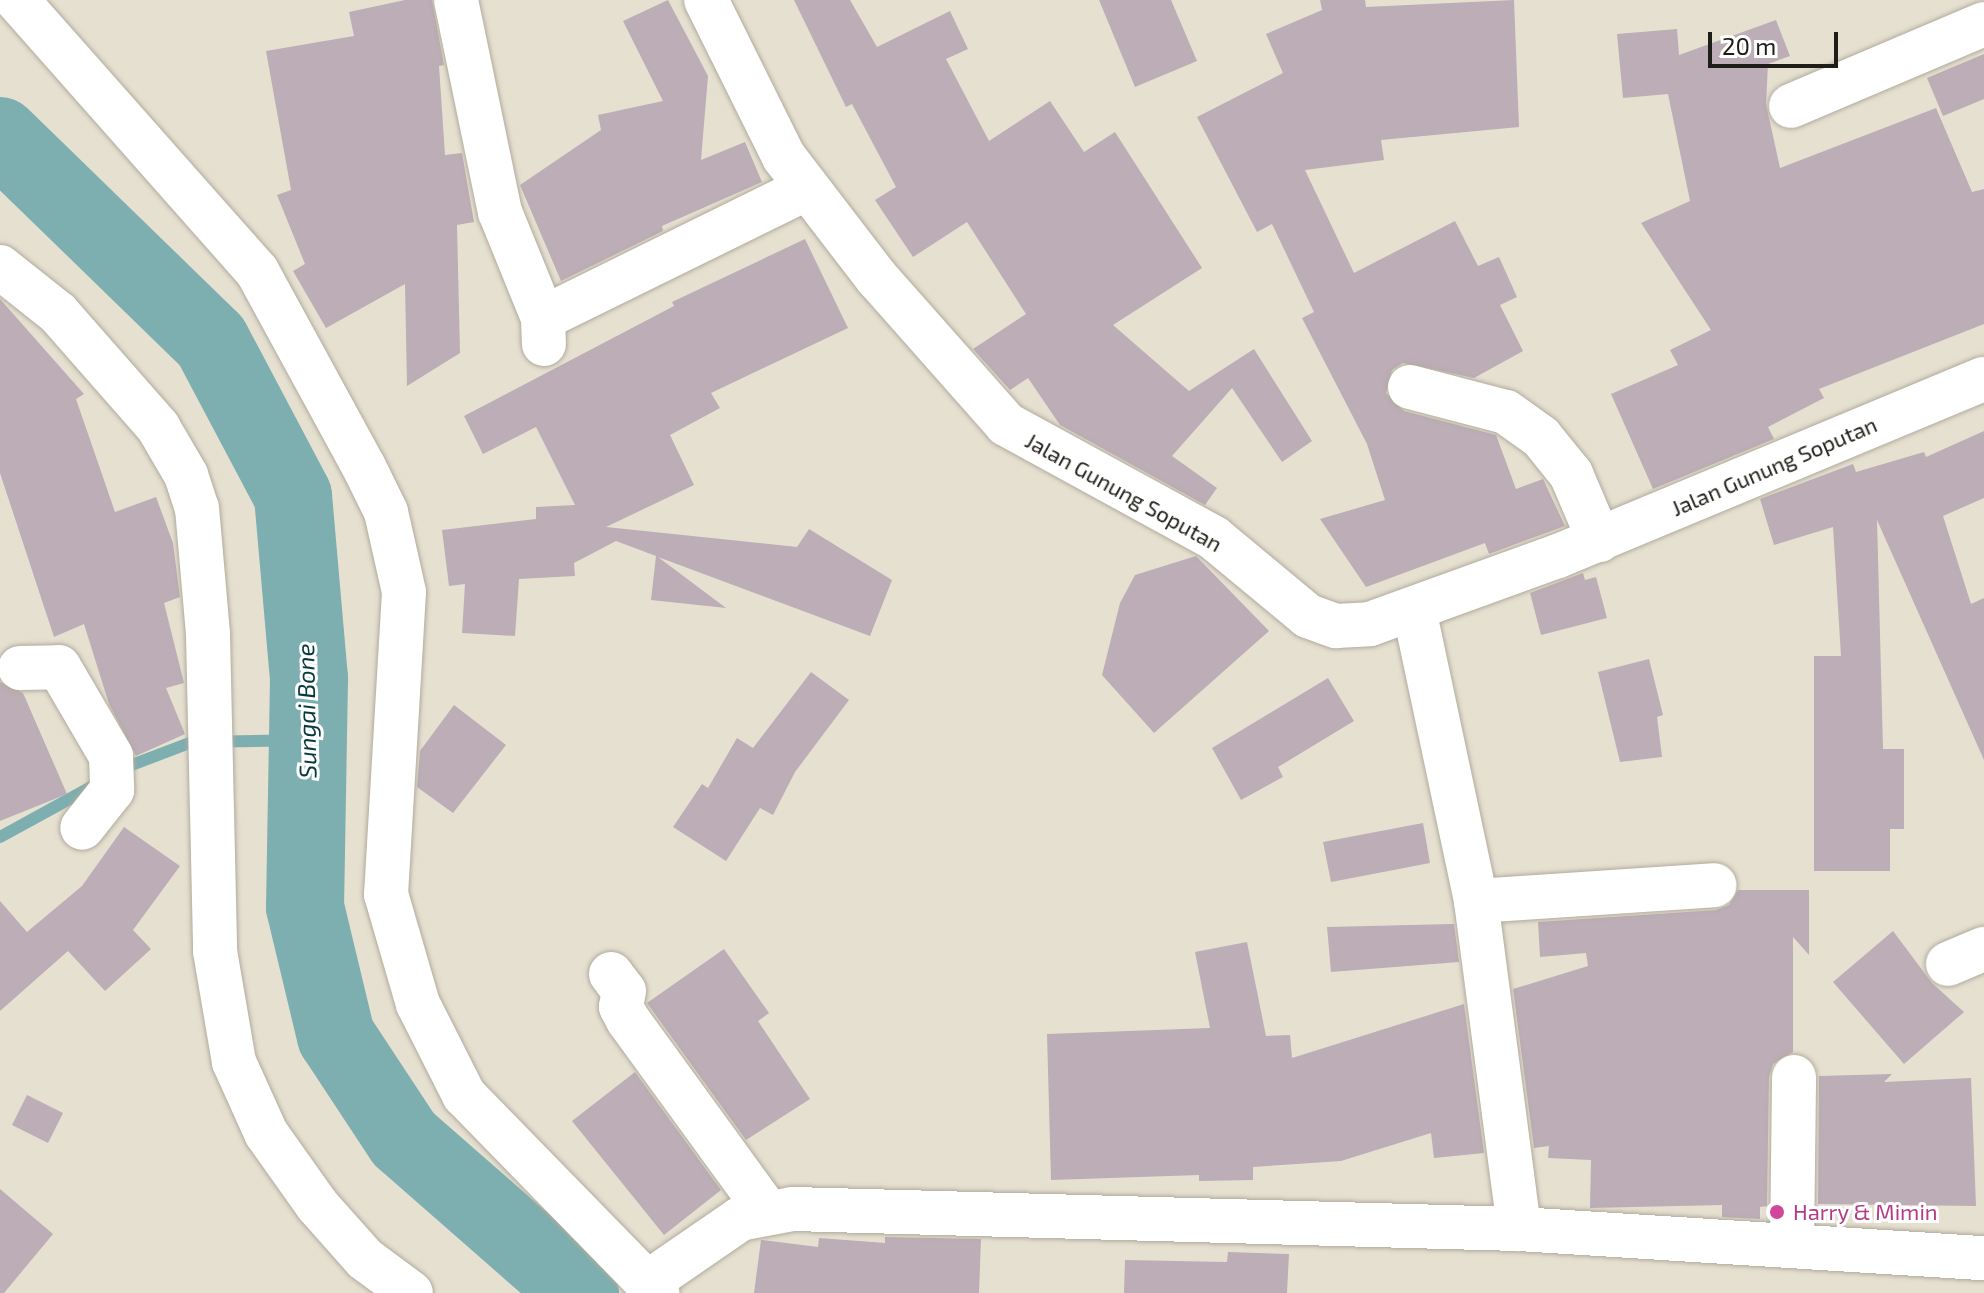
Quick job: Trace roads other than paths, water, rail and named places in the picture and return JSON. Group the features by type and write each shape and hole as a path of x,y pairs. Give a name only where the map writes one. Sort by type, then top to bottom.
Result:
{"street":[{"path":"17,0 257,271 364,467 386,512 404,592 386,894 418,1004 464,1095 652,1288 740,1219 767,1211 909,1208 1519,1229 1792,1246 1974,1269"},
{"path":"456,0 500,212 543,331 807,188"},
{"name":"Jalan Gunung Soputan","path":"706,0 784,157 1006,424 1214,538 1308,616 1336,626 1370,624 1599,540 1984,379"},
{"path":"1791,106 1984,24"},
{"path":"0,267 58,313 158,427 186,475 197,508 212,721 209,840 215,951 234,1062 266,1133 317,1205 365,1259 411,1293"},
{"path":"1410,387 1506,412 1541,437 1571,474 1599,540"},
{"path":"1414,609 1476,901 1519,1229"},
{"path":"20,668 59,667 112,773 82,828"},
{"path":"1476,901 1714,885"},
{"path":"611,974 624,991 628,1020 767,1211"},
{"path":"1792,1246 1794,1077"}],"waterway":[{"name":"Sungai Bone","path":"0,136 211,341 293,496 309,679 305,907 336,1036 404,1139 580,1293"},
{"path":"121,769 192,742 308,740"},
{"path":"0,837 95,785"}],"place":[{"name":"Harry & Mimin","path":"1777,1212"}]}
